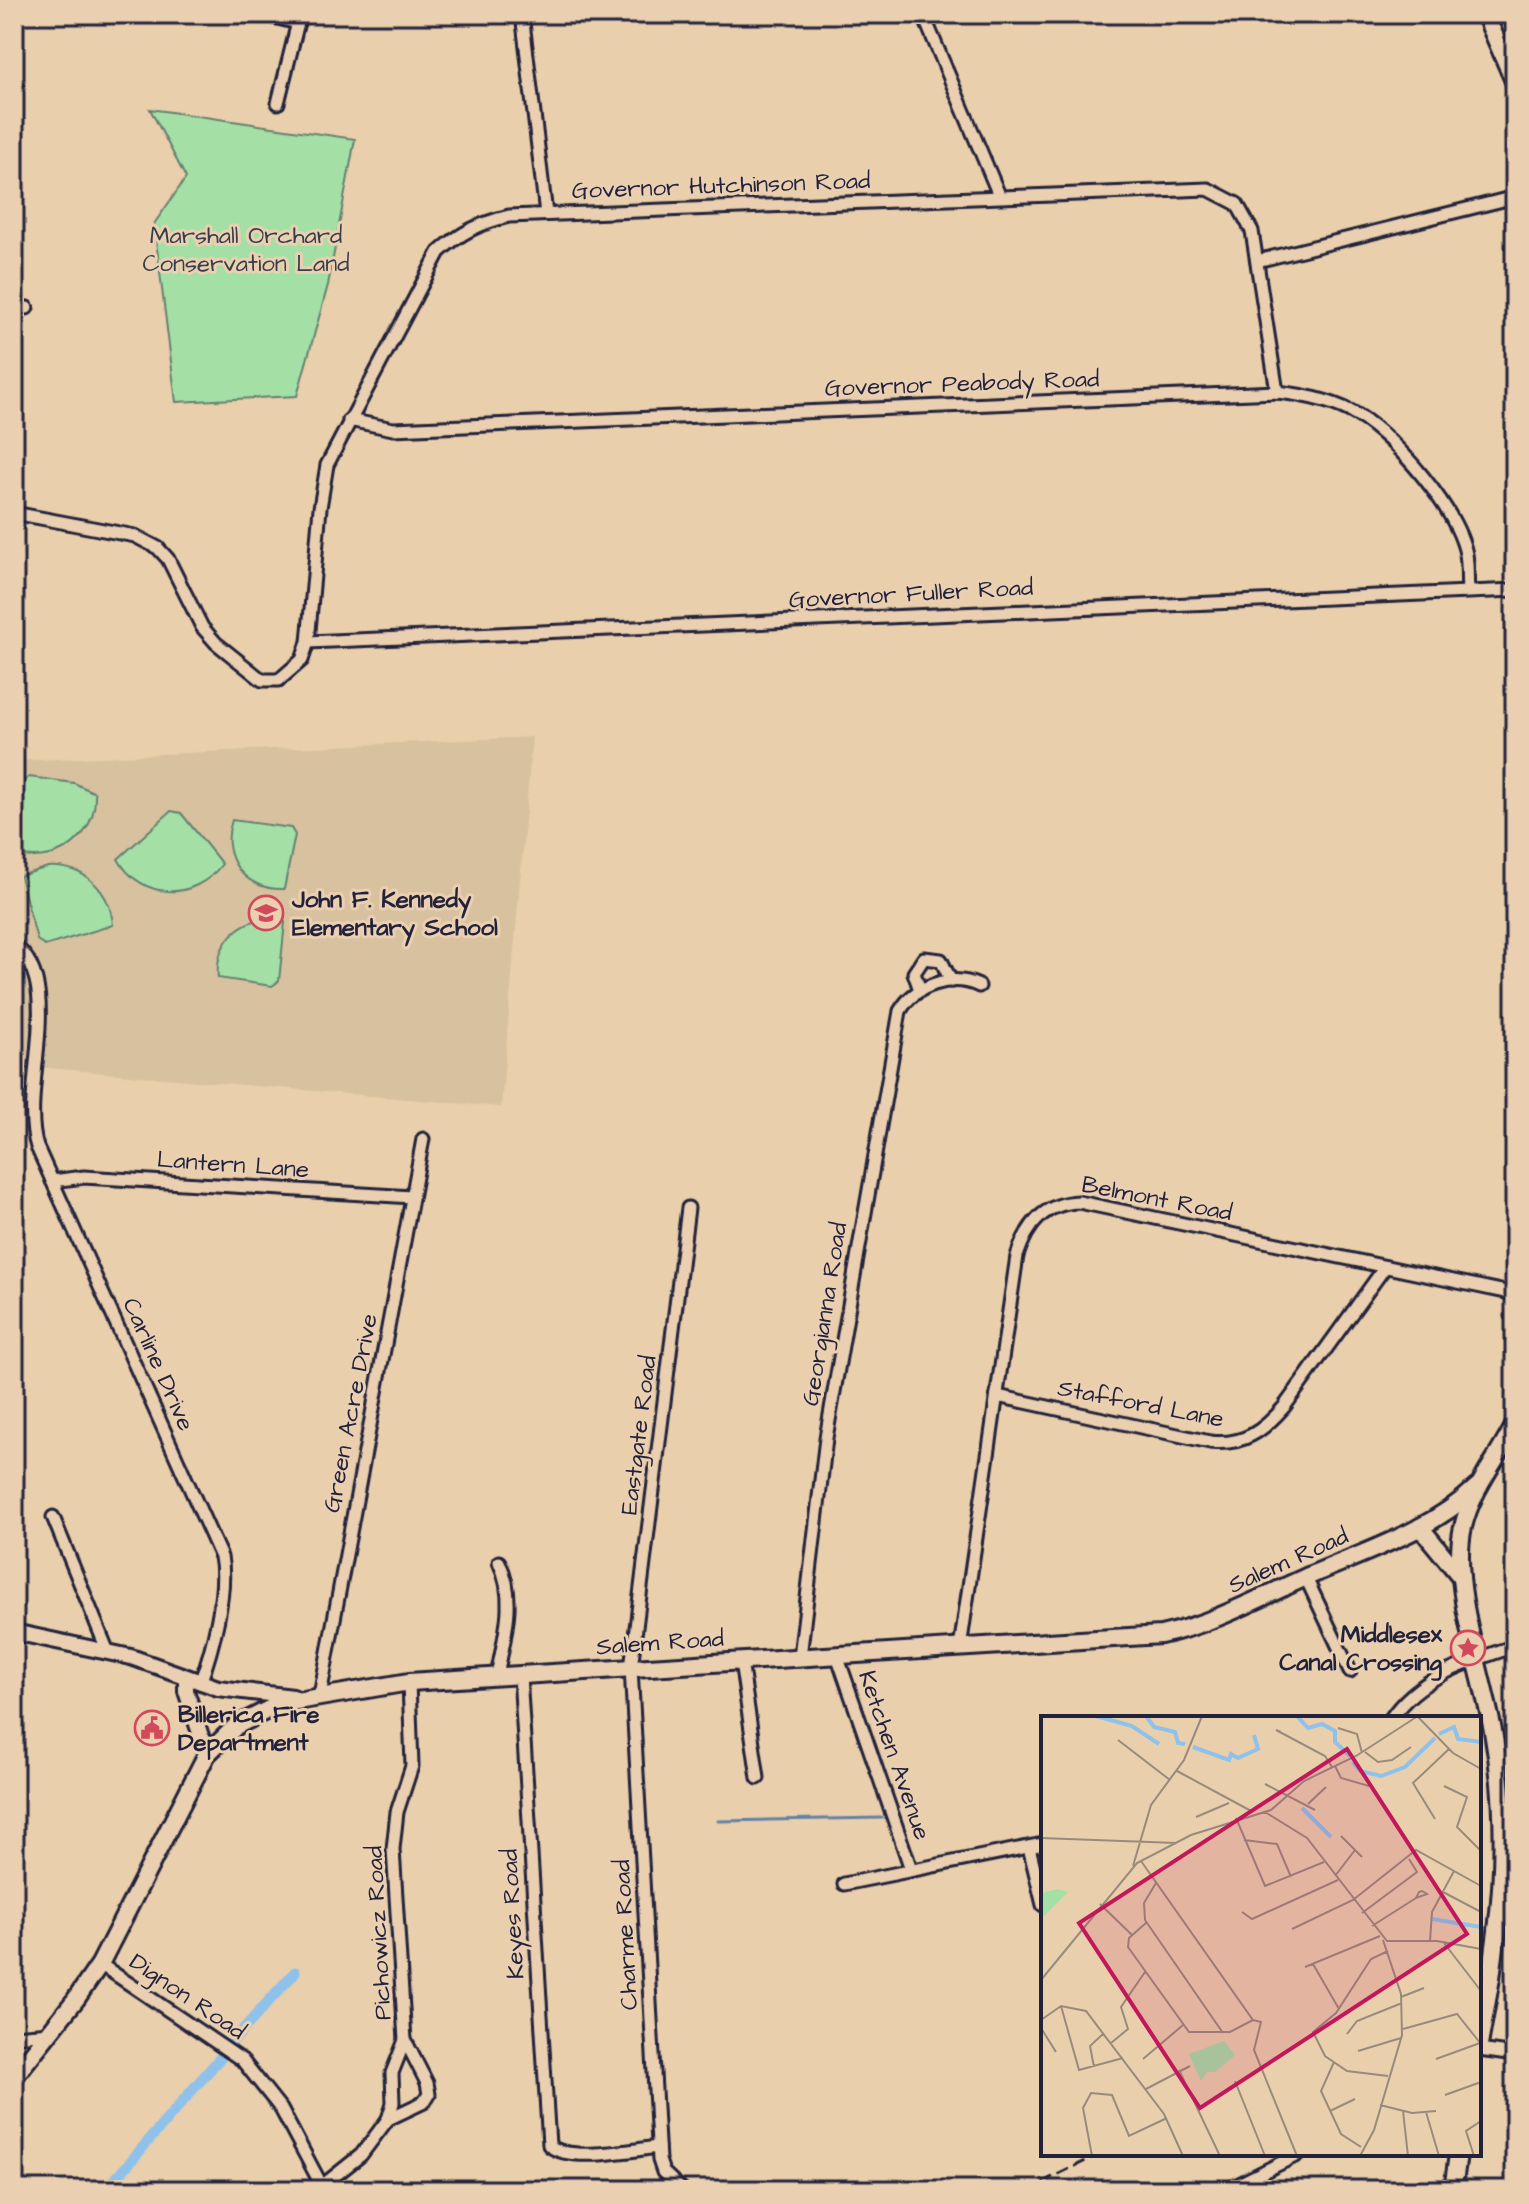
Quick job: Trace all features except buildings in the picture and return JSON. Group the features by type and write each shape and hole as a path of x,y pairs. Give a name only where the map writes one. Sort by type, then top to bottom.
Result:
{"main road":[{"path":"1485,14 1515,83"},
{"path":"1481,2036 1497,1931 1502,1812 1496,1753 1461,1577 1463,1528 1477,1487 1515,1424"},
{"name":"Salem Road","path":"14,2077 100,1964 207,1754 226,1734 279,1704 409,1682 1161,1635 1200,1625 1420,1527 1455,1506 1477,1487"},
{"path":"1420,1527 1461,1577"},
{"path":"1454,2186 1458,2156"}],"street":[{"path":"261,14 299,19 278,103"},
{"path":"522,14 546,214"},
{"path":"923,14 999,195"},
{"name":"Governor Hutchinson Road","path":"308,642 324,478 349,420 439,252 458,234 483,222 509,216 546,214 1208,189 1237,204 1246,216 1257,261 1277,392"},
{"path":"1257,261 1515,197"},
{"path":"14,306 27,308"},
{"name":"Governor Peabody Road","path":"349,420 393,429 1277,392 1345,408 1370,424 1396,449 1434,493 1458,532 1466,554 1468,591"},
{"path":"14,513 135,536 158,548 168,559 209,636 262,680 279,680 291,672 302,660 308,642"},
{"name":"Governor Fuller Road","path":"308,642 1515,590"},
{"name":"Carline Drive","path":"14,945 30,961 37,981 31,1125 52,1181 219,1550 223,1570 222,1588 193,1680"},
{"name":"Georgianna Road","path":"800,1657 826,1438 900,1011 912,993 920,990 914,973 924,958 941,960 951,981"},
{"path":"920,990 951,981 979,986"},
{"name":"Green Acre Drive","path":"316,1696 423,1139"},
{"name":"Lantern Lane","path":"52,1181 84,1177 412,1197"},
{"name":"Belmont Road","path":"960,1648 1021,1244 1036,1219 1061,1204 1090,1204 1515,1294"},
{"name":"Eastgate Road","path":"631,1668 688,1208"},
{"name":"Stafford Lane","path":"997,1396 1210,1442 1243,1440 1260,1431 1284,1407 1385,1267"},
{"path":"53,1517 108,1652"},
{"path":"497,1676 510,1602 508,1583 499,1562"},
{"path":"1306,1578 1350,1671"},
{"path":"14,1632 108,1652 193,1680 258,1695 316,1696"},
{"path":"1393,1716 1418,1688 1478,1658 1515,1646"},
{"name":"Ketchen Avenue","path":"837,1655 911,1869"},
{"path":"741,1661 758,1778"},
{"name":"Charme Road","path":"631,1668 658,2147 663,2172 682,2190"},
{"name":"Keyes Road","path":"520,1675 548,2139 552,2148 590,2154 658,2147"},
{"path":"193,1680 187,1693 207,1754"},
{"name":"Pichowicz Road","path":"388,2119 424,2102 429,2094 427,2083 405,2040 393,1849 397,1812 412,1766 409,1682"},
{"path":"844,1884 911,1869 916,1872 1041,1844"},
{"path":"1029,1847 1041,1897"},
{"name":"Dignon Road","path":"100,1964 227,2048 248,2066 281,2109 323,2188"},
{"path":"14,2036 50,2033"},
{"name":"Pichowicz Road","path":"323,2188 361,2155 388,2119 393,2103 392,2073 405,2040"},
{"path":"1481,2048 1515,2055"},
{"path":"1229,2189 1295,2156"}],"shaded area":[{"name":"John F. Kennedy Elementary School","path":"532,737 501,1107 14,1065 14,761"}],"green space":[{"name":"Marshall Orchard Conservation Land","path":"150,109 355,139 328,285 297,396 176,402 154,224 186,178"},
{"path":"29,777 74,783 95,793 90,822 82,834 73,844 48,856 18,855 21,783"},
{"path":"171,811 181,813 222,864 197,885 168,891 140,882 128,873 118,859"},
{"path":"232,820 291,828 295,835 284,889 258,884 238,869 229,847"},
{"path":"48,867 72,870 92,882 106,900 113,925 45,946 37,940 20,876"},
{"path":"272,919 285,922 279,981 272,986 218,978 220,955 231,936 248,923"}],"waterway":[{"path":"718,1821 882,1818"},
{"path":"232,2042 295,1972"},
{"path":"106,2190 220,2058"},
{"path":"1369,2190 1403,2182 1437,2190"}],"railway":[{"path":"1481,1960 1515,1943"},
{"path":"1026,2190 1096,2156"}],"place":[{"name":"John F. Kennedy Elementary School","path":"266,913"},
{"name":"Middlesex Canal Crossing","path":"1468,1648"},
{"name":"Billerica Fire Department","path":"152,1728"}]}
